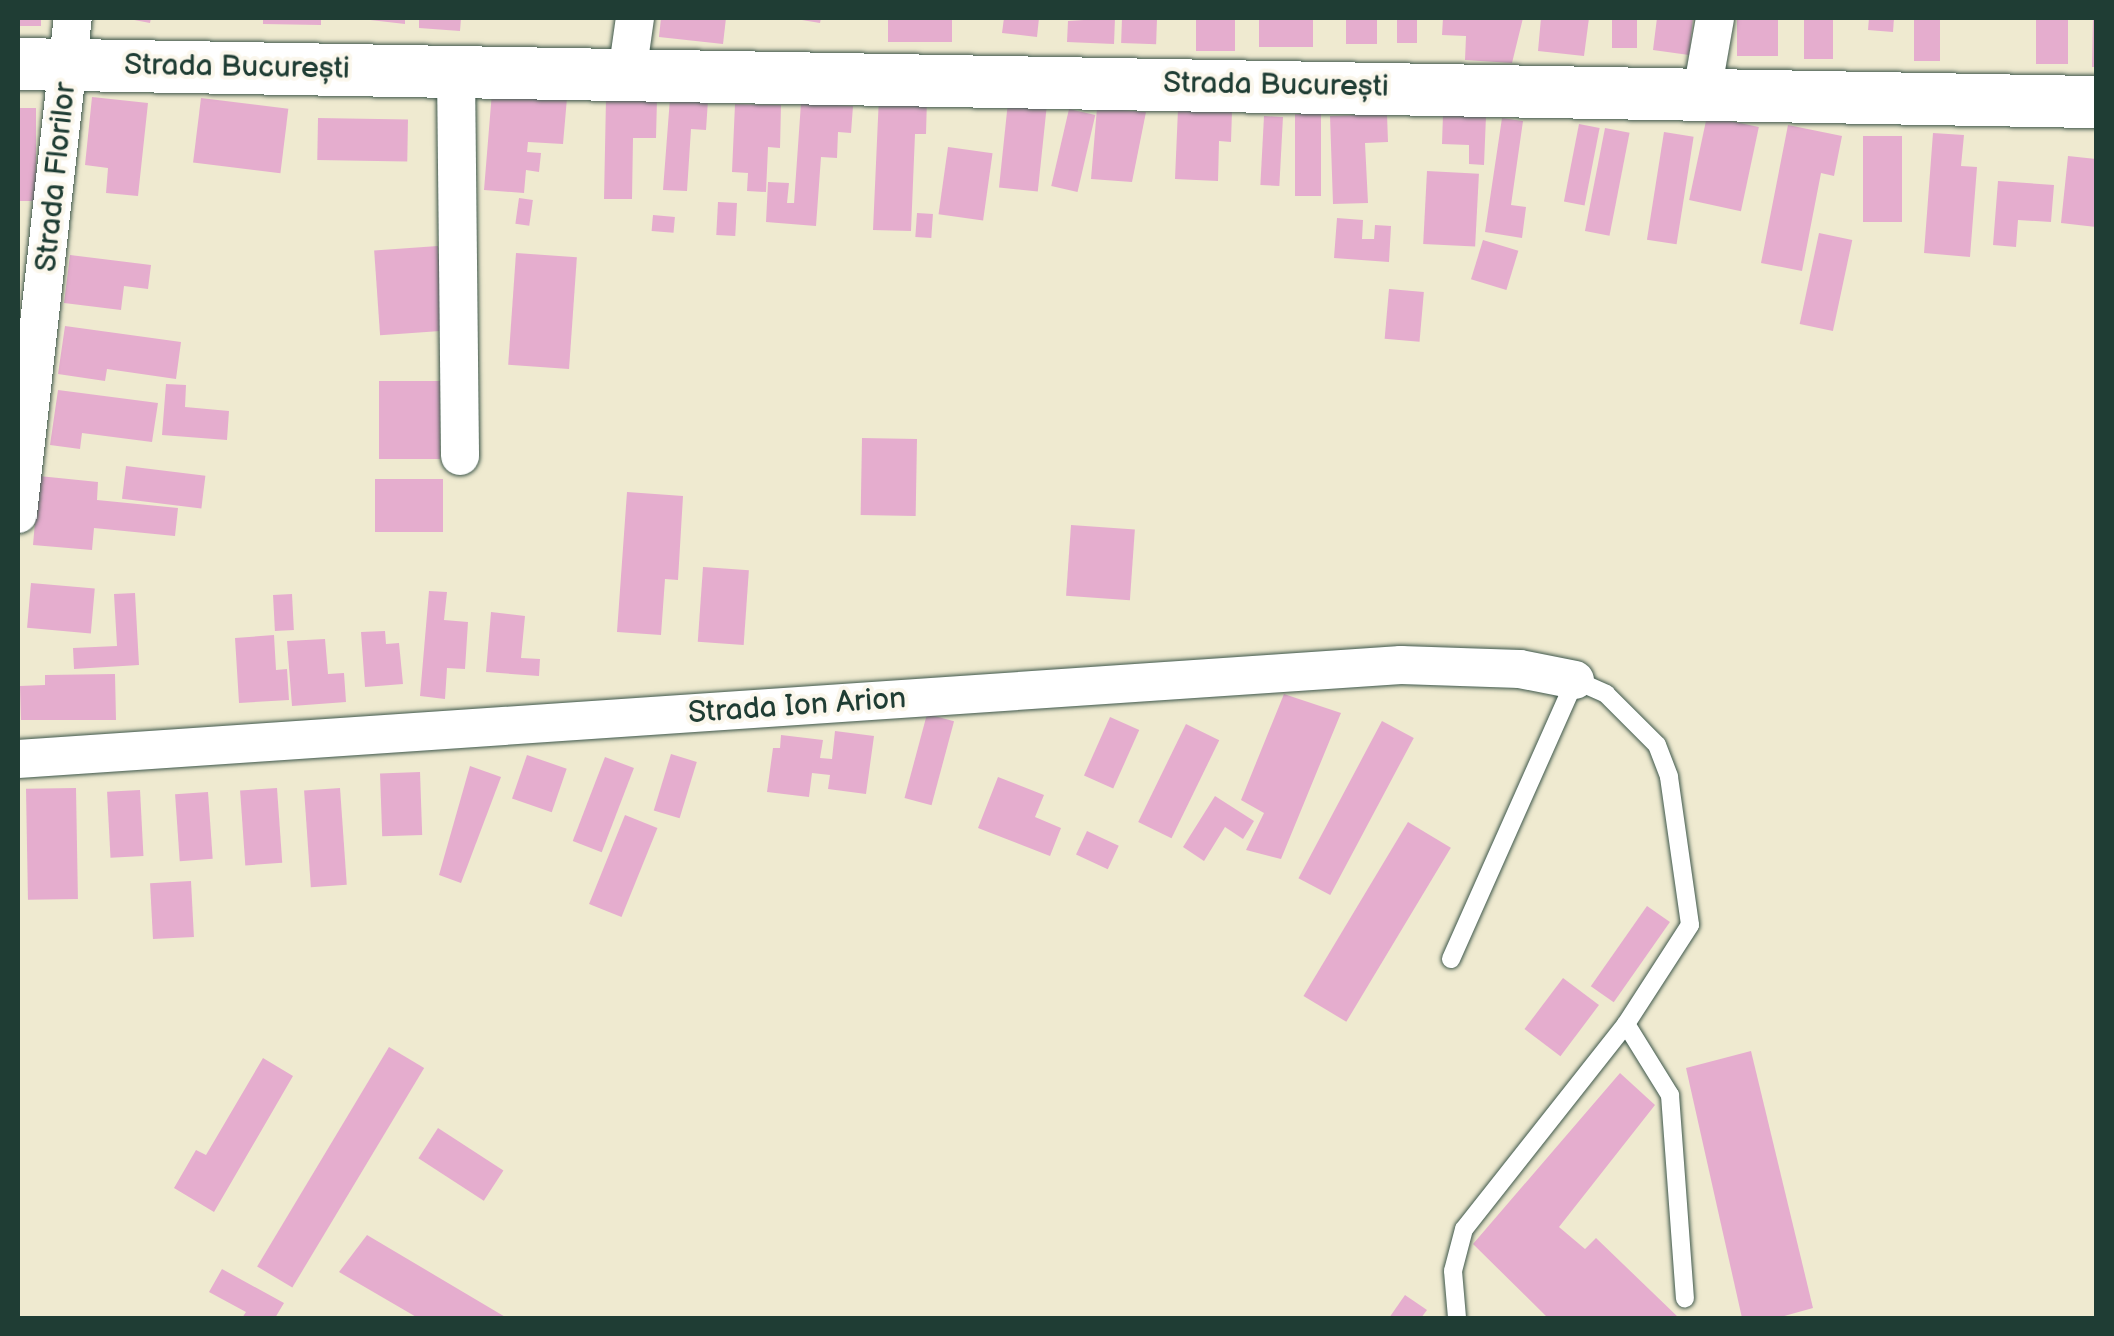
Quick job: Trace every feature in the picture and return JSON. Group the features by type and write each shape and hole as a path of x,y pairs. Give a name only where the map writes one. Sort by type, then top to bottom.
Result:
{"main road":[{"name":"Strada București","path":"18,64 71,41 456,71 2096,102"}],"street":[{"path":"627,74 635,18"},
{"path":"1702,92 1715,18"},
{"name":"Strada Florilor","path":"18,514 71,41"},
{"path":"456,71 460,456"},
{"name":"Strada Ion Arion","path":"18,759 1401,666 1520,670 1575,680"}],"lane":[{"path":"1452,959 1575,680 1637,719 1657,745 1678,811 1690,925 1626,1024 1464,1229 1453,1271 1457,1318"},
{"path":"1626,1024 1670,1095 1684,1298"}],"building":[{"path":"18,18 41,18 41,26 18,26"},
{"path":"124,18 151,18 150,23"},
{"path":"263,18 321,18 321,25 263,24"},
{"path":"353,18 405,18 405,24"},
{"path":"419,18 461,18 460,31 419,28"},
{"path":"661,18 726,18 723,44 659,37"},
{"path":"790,18 821,18 820,23"},
{"path":"888,18 952,18 952,42 888,42"},
{"path":"1004,18 1039,18 1037,37 1002,33"},
{"path":"1115,18 1114,44 1067,42 1068,21"},
{"path":"1122,18 1157,19 1156,44 1121,43"},
{"path":"1196,18 1235,18 1235,51 1196,51"},
{"path":"1259,18 1313,18 1313,47 1259,47"},
{"path":"1346,18 1377,18 1377,44 1346,44"},
{"path":"1397,18 1417,18 1417,43 1397,43"},
{"path":"1443,18 1523,18 1512,63 1465,60 1466,36 1442,35"},
{"path":"1541,18 1589,18 1584,56 1538,51"},
{"path":"1612,18 1637,18 1637,48 1612,48"},
{"path":"1657,18 1693,18 1689,55 1653,50"},
{"path":"1737,18 1778,18 1778,56 1737,56"},
{"path":"1804,18 1833,18 1833,59 1804,59"},
{"path":"1869,18 1894,18 1893,32 1868,30"},
{"path":"1914,18 1940,18 1940,61 1914,61"},
{"path":"2036,18 2068,18 2068,64 2036,64"},
{"path":"2096,18 2096,67 2092,67"},
{"path":"492,92 567,98 563,144 528,142 527,152 541,153 539,172 526,170 524,193 484,190"},
{"path":"879,96 927,98 926,134 915,134 911,231 873,230"},
{"path":"92,97 148,103 138,196 106,193 108,168 85,165"},
{"path":"201,98 288,109 280,173 193,163"},
{"path":"606,98 657,99 656,138 633,138 632,199 604,199"},
{"path":"670,98 708,100 706,130 691,129 687,191 663,190"},
{"path":"1008,102 1047,106 1038,192 999,188"},
{"path":"801,103 853,106 851,133 838,132 837,158 821,157 816,226 766,222 768,182 789,183 787,203 794,203"},
{"path":"735,104 781,105 780,148 768,147 766,192 747,191 748,173 732,172"},
{"path":"18,108 36,108 36,201 18,201"},
{"path":"1097,108 1146,112 1132,182 1091,179"},
{"path":"1069,109 1095,115 1078,192 1051,186"},
{"path":"1178,109 1232,111 1231,142 1219,141 1218,181 1175,179"},
{"path":"1295,114 1321,114 1321,196 1295,196"},
{"path":"1387,114 1388,142 1365,143 1368,203 1333,204 1330,116"},
{"path":"1443,114 1486,116 1484,165 1469,164 1469,145 1442,144"},
{"path":"1264,116 1283,117 1279,186 1260,185"},
{"path":"1707,116 1759,127 1741,211 1689,200"},
{"path":"318,118 408,120 407,162 317,160"},
{"path":"1502,118 1523,121 1511,205 1526,207 1522,238 1485,232"},
{"path":"1579,124 1600,128 1585,206 1564,202"},
{"path":"1788,125 1842,136 1834,176 1821,173 1802,271 1761,263"},
{"path":"1605,128 1630,133 1610,236 1585,231"},
{"path":"1664,132 1694,137 1677,244 1647,240"},
{"path":"1933,133 1964,135 1961,166 1977,167 1970,257 1924,253"},
{"path":"1863,136 1902,136 1902,222 1863,222"},
{"path":"948,147 993,153 983,221 939,214"},
{"path":"2068,156 2096,159 2096,227 2061,223"},
{"path":"1427,171 1479,174 1475,247 1423,244"},
{"path":"1998,181 2054,185 2051,222 2018,220 2016,247 1993,245"},
{"path":"519,198 533,200 529,226 515,224"},
{"path":"718,202 737,203 735,236 716,235"},
{"path":"917,213 933,214 931,238 915,237"},
{"path":"653,215 675,217 674,233 652,231"},
{"path":"1337,218 1363,220 1362,239 1374,239 1375,225 1391,226 1389,262 1334,258"},
{"path":"1819,233 1852,240 1833,331 1800,324"},
{"path":"1483,240 1518,251 1506,290 1471,279"},
{"path":"438,246 444,331 380,335 374,250"},
{"path":"516,253 577,257 569,369 508,365"},
{"path":"70,255 151,265 148,289 124,286 121,310 64,303"},
{"path":"1389,289 1424,292 1420,342 1385,339"},
{"path":"65,326 181,342 176,379 107,369 105,381 58,374"},
{"path":"379,381 440,381 440,459 379,459"},
{"path":"166,384 186,385 185,407 229,411 227,440 162,435"},
{"path":"58,390 158,403 152,442 82,433 80,449 50,445"},
{"path":"862,438 917,439 916,516 861,515"},
{"path":"126,466 205,476 201,509 122,499"},
{"path":"39,476 98,482 97,500 178,508 175,536 94,528 92,550 33,545"},
{"path":"375,479 443,479 443,532 375,532"},
{"path":"627,492 683,496 678,580 665,579 661,635 617,632"},
{"path":"1071,525 1135,529 1130,600 1066,596"},
{"path":"703,567 749,570 744,645 698,642"},
{"path":"31,583 95,589 91,633 27,628"},
{"path":"429,591 447,592 444,620 468,622 465,669 447,668 445,699 420,696"},
{"path":"135,593 139,665 74,669 73,648 117,646 114,594"},
{"path":"292,594 294,630 275,631 273,595"},
{"path":"491,612 525,616 521,658 540,659 539,676 486,672"},
{"path":"385,631 386,644 399,643 403,684 365,687 361,632"},
{"path":"274,635 276,670 287,669 289,700 239,703 235,638"},
{"path":"325,639 328,674 344,673 346,702 292,706 287,641"},
{"path":"115,674 116,720 21,720 20,686 45,685 45,675"},
{"path":"1284,694 1341,713 1281,859 1246,850 1264,813 1241,800"},
{"path":"927,714 954,721 932,805 904,798"},
{"path":"1110,717 1139,730 1113,788 1084,775"},
{"path":"1382,721 1414,738 1330,895 1298,878"},
{"path":"1186,724 1219,740 1171,838 1138,822"},
{"path":"835,731 874,736 866,794 828,789 830,775 812,773 809,797 767,792 773,748 780,748 781,735 823,740 820,758 832,759"},
{"path":"671,754 697,762 680,818 654,810"},
{"path":"527,755 567,769 552,812 512,798"},
{"path":"605,757 634,768 602,852 573,841"},
{"path":"470,766 501,777 461,883 439,875"},
{"path":"420,772 422,835 382,836 380,773"},
{"path":"998,777 1044,795 1035,817 1061,828 1050,856 978,828"},
{"path":"76,788 78,899 28,900 26,789"},
{"path":"277,788 282,863 245,865 240,791"},
{"path":"340,788 347,885 311,887 304,791"},
{"path":"140,790 143,856 110,858 107,792"},
{"path":"208,792 213,859 180,861 175,794"},
{"path":"1215,796 1254,821 1243,839 1225,827 1204,861 1183,847"},
{"path":"625,815 657,828 621,917 589,904"},
{"path":"1408,822 1451,848 1346,1022 1303,996"},
{"path":"1087,831 1119,846 1108,869 1076,855"},
{"path":"191,881 194,937 153,939 150,883"},
{"path":"1647,906 1670,922 1614,1002 1591,986"},
{"path":"1563,978 1599,1005 1560,1056 1524,1029"},
{"path":"389,1047 424,1068 292,1288 257,1266"},
{"path":"1751,1051 1813,1308 1777,1318 1742,1318 1686,1068"},
{"path":"263,1058 293,1076 214,1212 174,1188 196,1150 206,1155"},
{"path":"1620,1073 1655,1105 1559,1227 1585,1249 1596,1238 1679,1318 1548,1318 1473,1244"},
{"path":"438,1128 503,1170 484,1201 418,1158"},
{"path":"367,1235 507,1318 418,1318 339,1272"},
{"path":"222,1269 284,1303 275,1318 242,1318 246,1312 209,1292"},
{"path":"1405,1295 1427,1310 1421,1318 1389,1318"}]}
